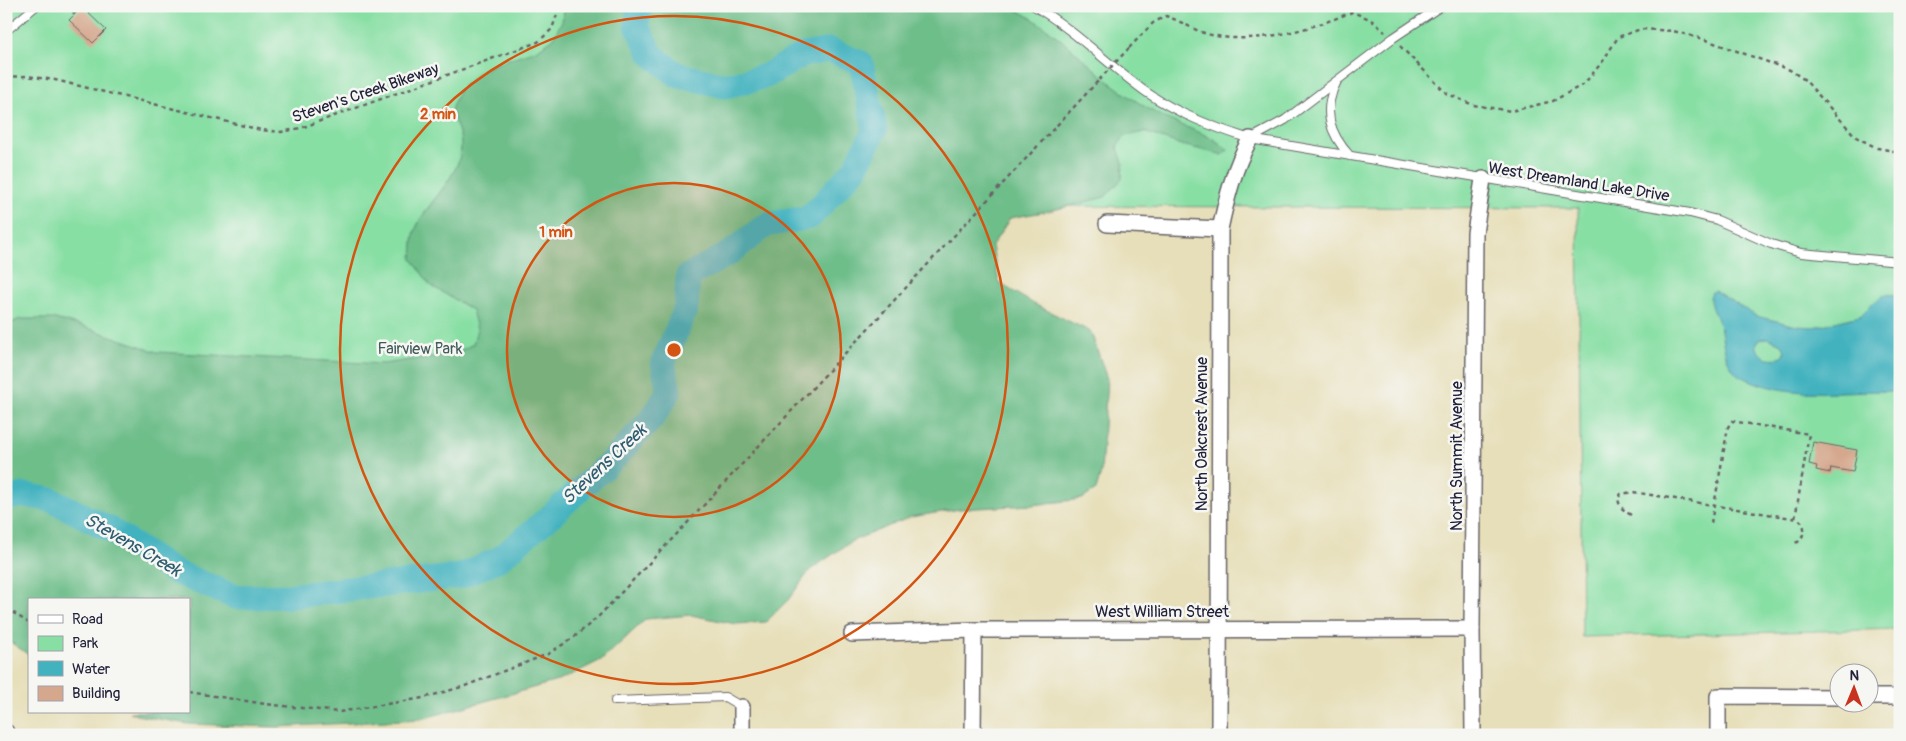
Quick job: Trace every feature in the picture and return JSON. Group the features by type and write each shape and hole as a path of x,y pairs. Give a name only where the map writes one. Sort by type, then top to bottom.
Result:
{"street":[{"name":"North Oakcrest Avenue","path":"1219,735 1220,229 1238,161 1250,139"},
{"name":"North Summit Avenue","path":"1473,735 1475,232 1483,179"},
{"path":"1108,224 1220,229"},
{"name":"West William Street","path":"852,634 974,630 1218,628 1472,629"},
{"path":"973,735 974,630"},
{"path":"1718,735 1718,696 1828,697"},
{"path":"1878,697 1900,697"},
{"path":"742,706 742,735"}],"lane":[{"path":"6,31 36,6"},
{"name":"West Dreamland Lake Drive","path":"1034,6 1068,28 1138,86 1171,108 1202,123 1250,139 1690,213 1717,220 1771,244 1801,253 1900,262"},
{"path":"1250,139 1284,120 1393,38 1441,6"},
{"path":"1338,80 1330,101 1330,124 1334,135 1350,156"},
{"path":"615,701 725,698 742,706"}],"path":[{"path":"67,6 75,14"},
{"name":"Steven's Creek Bikeway","path":"6,77 26,76 55,80 261,130 281,132 301,128 538,42 552,29 560,6"},
{"path":"190,692 265,704 340,712 423,698 466,686 548,654 574,638 599,616 691,519 1129,48 1153,23 1166,16 1201,32 1235,38 1276,35 1329,21 1352,12 1370,19 1393,38 1446,93 1473,104 1511,110 1553,101 1584,84 1603,61 1618,37 1641,29 1673,31 1703,39 1790,70 1805,80 1856,137 1877,148 1900,152"},
{"path":"1711,523 1728,427 1732,421 1809,434 1795,519"},
{"path":"1631,515 1624,511 1619,504 1618,498 1626,492 1714,505 1795,519 1802,522 1804,531 1798,542 1793,543"},
{"path":"6,608 28,622"}],"green space":[{"name":"Fairview Park","path":"6,6 1900,6 1900,629 1582,637 1578,208 1014,206 190,711 190,598 28,598 28,601 6,627"},
{"path":"565,6 1009,6 1024,13 1050,31 1112,84 1134,100 1166,119 1203,134 1228,150 1223,155 1182,145 1144,132 1125,136 1117,146 1123,163 1122,179 1105,197 1049,211 1010,218 992,246 999,283 1034,304 1091,332 1107,379 1101,473 1096,490 1082,499 1032,505 960,509 911,517 852,541 810,570 788,600 766,622 736,624 691,615 646,619 603,659 561,680 421,719 278,727 188,724 134,714 190,714 190,598 28,598 28,654 6,639 6,325 20,319 55,319 82,326 157,352 383,364 457,353 473,344 477,329 472,310 430,285 412,259 414,234 420,220 450,178 460,155 461,139 451,110 459,90 480,71 536,50 553,39 562,21"}],"water":[{"path":"1715,291 1756,316 1797,326 1814,327 1860,316 1884,295 1900,294 1900,392 1805,392 1767,386 1740,376 1732,368 1727,358 1720,326 1711,306 1710,296","holes":["1767,338 1782,344 1785,351 1784,356 1780,358 1766,357 1762,355 1757,347 1757,342"]}],"building":[{"path":"82,7 106,30 93,43 69,20"},
{"path":"1813,442 1857,450 1853,472 1831,468 1830,473 1816,470 1817,466 1809,464"}],"waterway":[{"name":"Stevens Creek","path":"6,498 25,495 52,500 111,530 171,570 235,597 289,596 461,576 499,559 617,456 653,417 669,392 663,363 686,308 688,276 730,253 766,225 810,217 855,169 875,129 861,63 830,50 802,55 766,76 725,86 676,74 651,54 637,26 640,6"}]}
